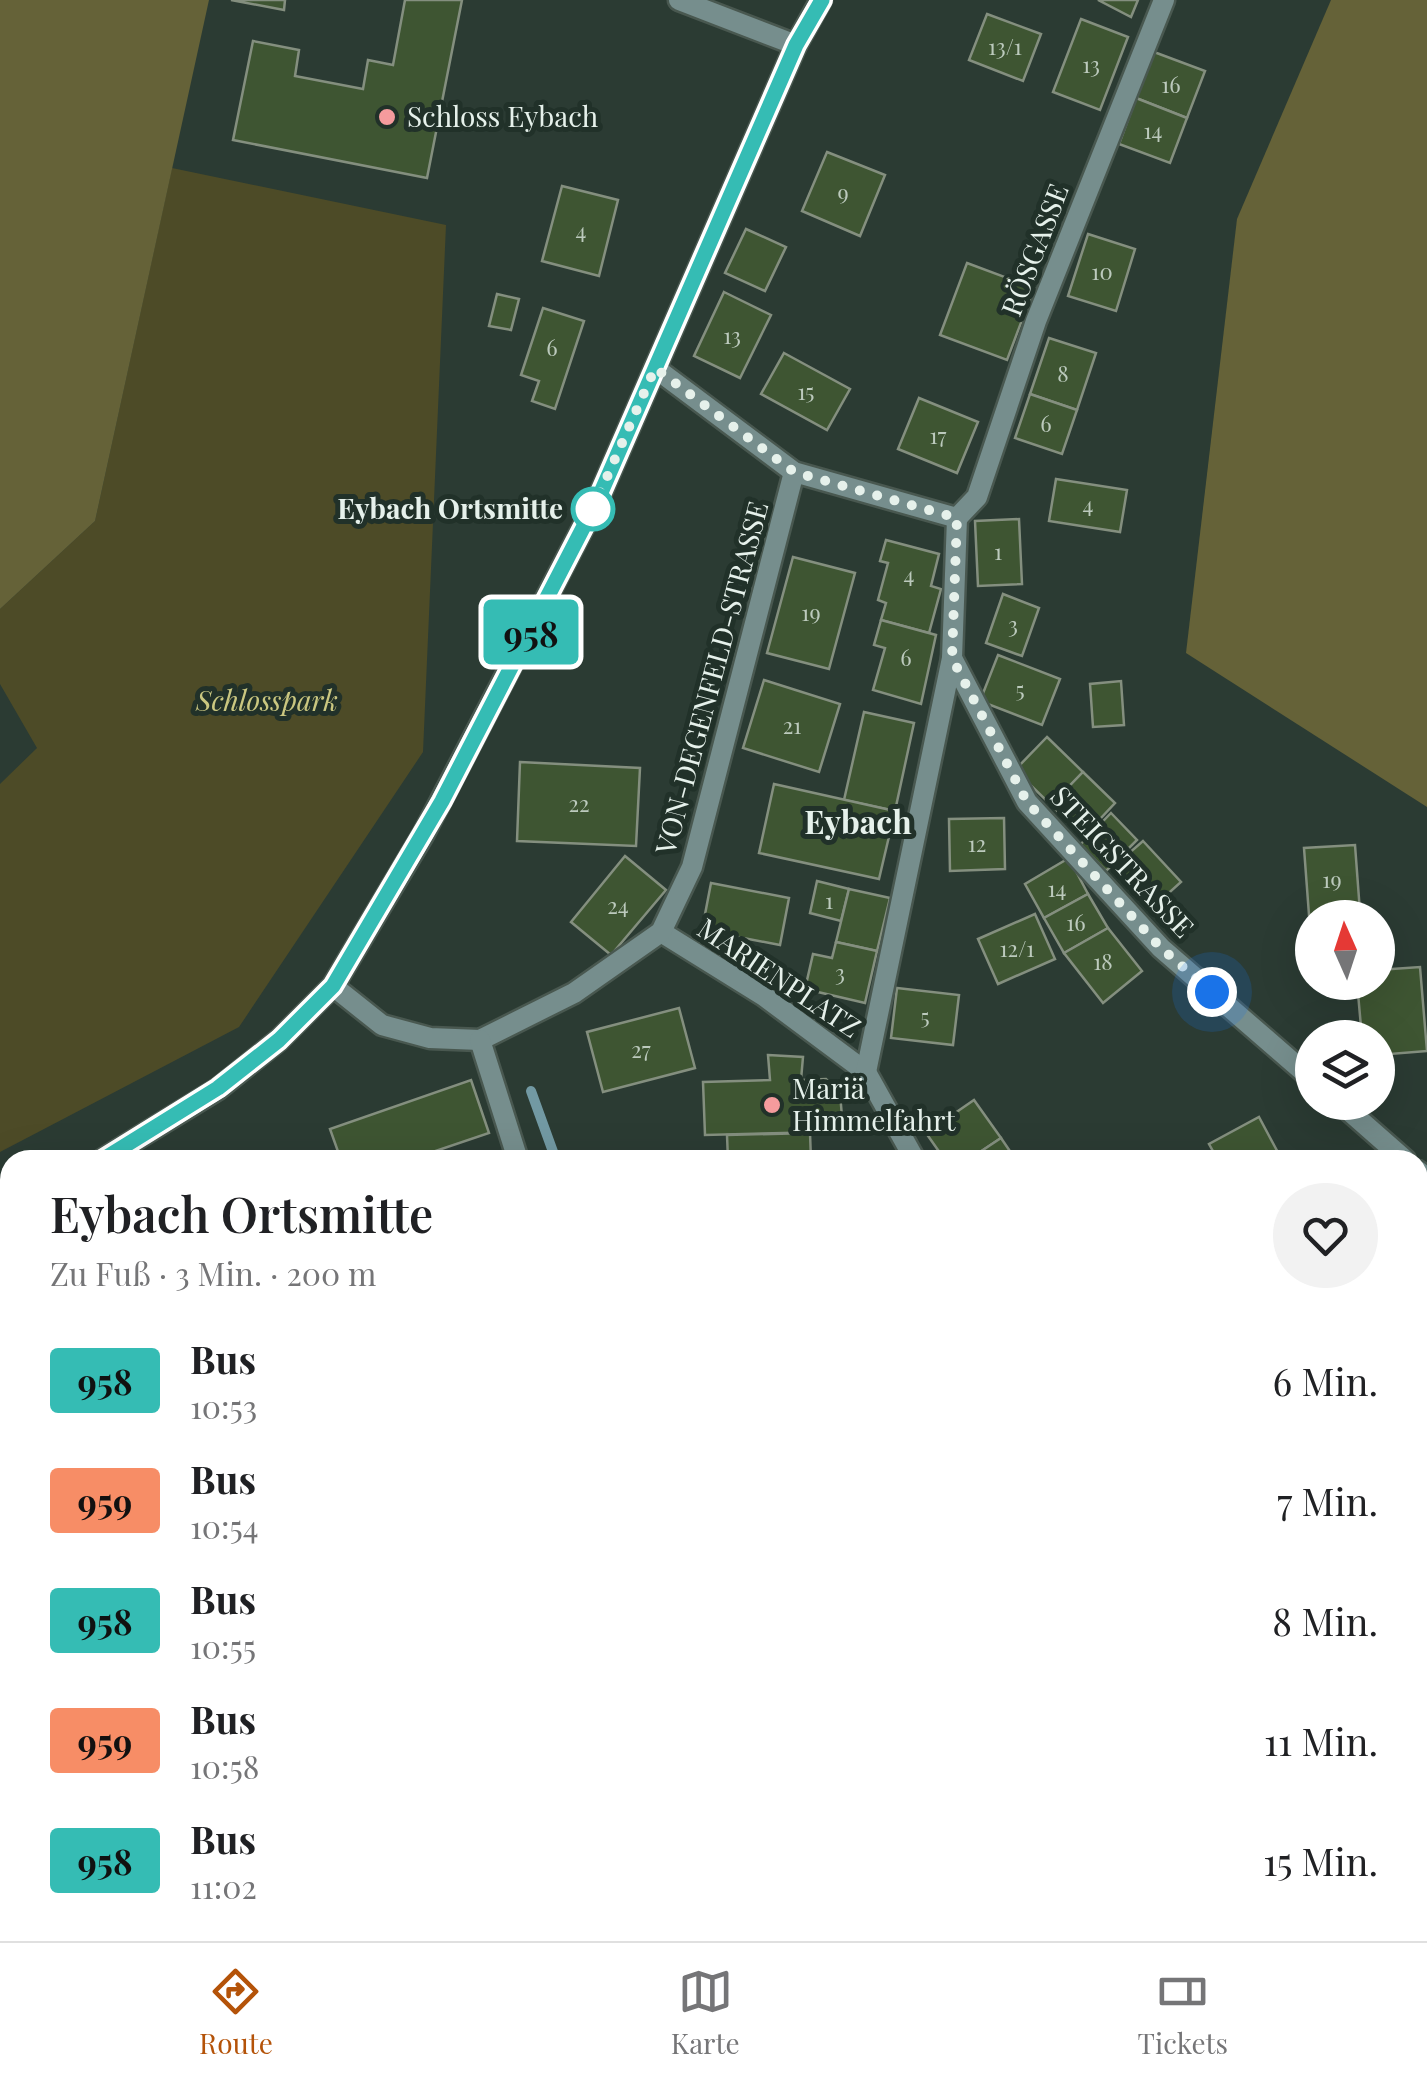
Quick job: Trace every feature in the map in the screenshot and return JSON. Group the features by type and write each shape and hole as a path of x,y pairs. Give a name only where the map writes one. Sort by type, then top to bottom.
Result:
{"main road":[{"path":"118,1150 218,1088 279,1040 333,986 423,834 514,667 599,497 796,45 822,0"}],"street":[{"path":"680,0 796,45"},
{"name":"RÖSGASSE","path":"957,518 977,496 1036,321 1164,0"},
{"name":"VON-DEGENFELD-STRASSE","path":"333,986 382,1025 430,1038 480,1040 574,994 661,932 692,867 794,472 655,368"},
{"path":"794,472 957,518"},
{"name":"STEIGSTRASSE","path":"957,518 952,658 1027,802 1161,948 1295,1065"},
{"name":"MARIENPLATZ","path":"866,1072 952,658"},
{"name":"MARIENPLATZ","path":"661,932 764,996 866,1072 909,1150"},
{"path":"480,1040 515,1150"},
{"path":"1359,1120 1394,1150"}],"green space":[{"name":"Schlosspark","path":"172,168 446,225 423,752 239,1027 0,1150 0,784 37,748 0,684 0,609 95,521"}],"shaded area":[{"path":"0,0 209,0 95,521 0,609"},
{"path":"1331,0 1427,0 1427,807 1186,653 1237,219"}],"building":[{"path":"231,0 285,0 284,10"},
{"path":"405,0 462,0 427,178 233,140 253,41 299,50 295,76 363,89 368,60 393,65"},
{"path":"1098,0 1138,0 1131,17"},
{"path":"987,14 1041,34 1023,81 969,60"},
{"path":"1081,19 1128,37 1100,110 1053,92"},
{"path":"1154,52 1205,71 1187,118 1136,98"},
{"path":"1136,98 1187,118 1170,163 1119,144"},
{"path":"827,152 885,175 860,236 802,211"},
{"path":"562,186 618,200 599,276 542,261"},
{"path":"746,229 786,247 765,291 725,273"},
{"path":"1088,234 1135,249 1116,311 1068,296"},
{"path":"967,263 1034,288 1007,360 940,335"},
{"path":"724,292 771,315 740,378 694,356"},
{"path":"497,294 519,299 511,330 489,326"},
{"path":"543,308 584,321 555,409 532,401 539,381 521,375"},
{"path":"1049,338 1096,353 1077,410 1030,394"},
{"path":"784,353 850,389 827,430 761,394"},
{"path":"1030,394 1077,410 1062,454 1015,438"},
{"path":"919,398 978,422 957,473 898,449"},
{"path":"1056,479 1127,490 1120,532 1049,521"},
{"path":"1019,519 1022,584 978,586 975,521"},
{"path":"886,540 939,554 931,586 941,589 929,633 881,620 886,603 878,600 888,563 880,561"},
{"path":"793,557 855,573 829,669 767,653"},
{"path":"1003,594 1039,608 1022,656 986,643"},
{"path":"881,620 936,635 921,704 873,690 885,648 874,645"},
{"path":"998,655 1060,679 1042,725 980,701"},
{"path":"764,680 840,704 819,772 743,748"},
{"path":"1121,681 1124,725 1093,727 1090,684"},
{"path":"864,712 914,723 895,811 844,800"},
{"path":"1047,737 1083,772 1051,805 1015,770"},
{"path":"520,762 640,768 636,846 517,841"},
{"path":"1083,772 1115,803 1084,836 1051,805"},
{"path":"774,784 895,811 879,879 759,853"},
{"path":"1111,813 1137,840 1106,871 1080,845"},
{"path":"1004,818 1005,869 950,871 949,819"},
{"path":"1143,841 1181,882 1150,910 1112,868"},
{"path":"1355,845 1359,900 1308,900 1304,848"},
{"path":"625,856 666,890 611,955 571,922"},
{"path":"1069,858 1088,894 1044,918 1025,884"},
{"path":"817,881 849,889 841,921 810,913"},
{"path":"711,883 789,898 780,945 702,930"},
{"path":"849,889 890,898 877,951 836,942"},
{"path":"1088,894 1108,928 1064,953 1044,918"},
{"path":"1035,914 1055,959 998,984 978,939"},
{"path":"1108,928 1142,971 1103,1003 1064,953"},
{"path":"836,942 877,951 865,1003 805,989 813,954 832,958"},
{"path":"1420,967 1427,1051 1395,1054 1395,1020 1360,1020 1359,1000 1395,1000 1395,969"},
{"path":"897,988 959,995 953,1045 891,1038"},
{"path":"679,1008 695,1068 603,1092 587,1032"},
{"name":"Mariä Himmelfahrt","path":"768,1055 803,1057 801,1080 826,1079 840,1093 842,1117 827,1132 705,1135 703,1082 770,1080"},
{"path":"471,1080 489,1133 439,1150 337,1150 330,1129"},
{"path":"974,1100 1001,1138 983,1150 938,1150 926,1133"},
{"path":"1259,1117 1277,1150 1212,1150 1209,1144"},
{"path":"810,1133 811,1150 728,1150 727,1135"},
{"path":"1001,1138 1009,1150 983,1150"}],"waterway":[{"path":"531,1091 552,1150"}],"bus line":[{"name":"958","path":"121,1150 218,1088 279,1040 333,986 442,801 599,497 796,45 822,0"}],"place":[{"name":"Schloss Eybach","path":"387,117"},
{"name":"Eybach Ortsmitte","path":"593,509"},
{"name":"Mariä Himmelfahrt","path":"772,1105"}],"district":[{"name":"Eybach","path":"858,823"}],"route":[{"path":"593,509 655,368 756,439 794,472 957,518 952,658 1027,802 1161,948 1212,992"}]}
